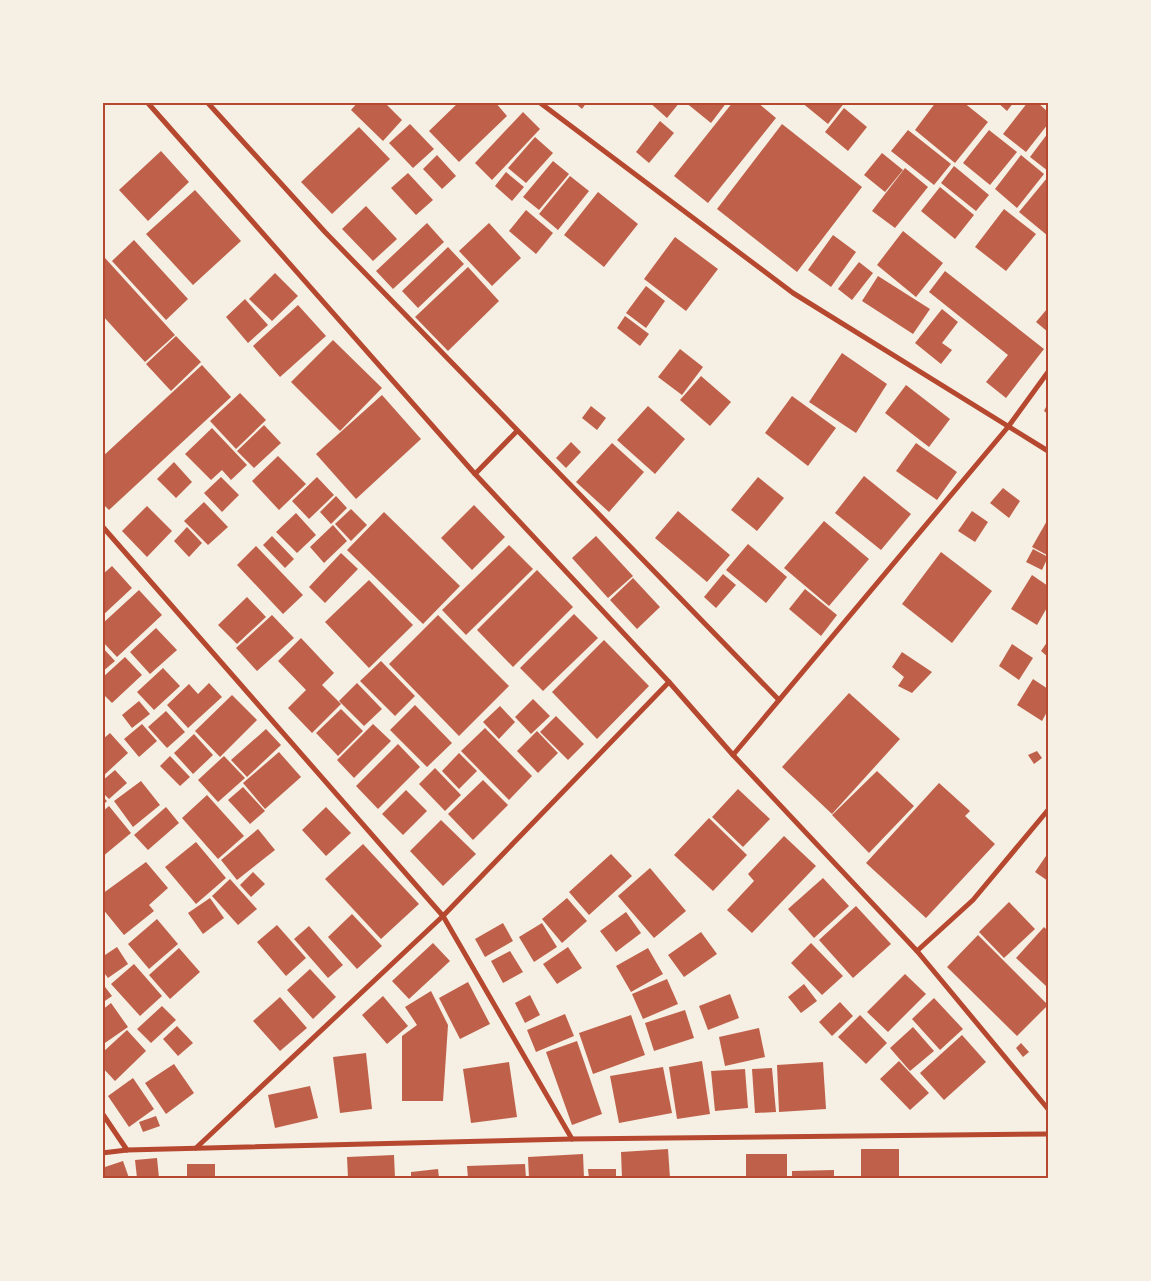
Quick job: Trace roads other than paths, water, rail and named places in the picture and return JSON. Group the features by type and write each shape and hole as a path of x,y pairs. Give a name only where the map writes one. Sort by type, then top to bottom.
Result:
{"street":[{"path":"147,102 475,474 669,682 733,755 917,951 1048,1109"},
{"path":"207,102 325,232 779,700"},
{"path":"539,102 793,293 1048,451"},
{"path":"733,755 1008,427 1048,372"},
{"path":"475,474 517,431"},
{"path":"102,526 443,916 572,1139"},
{"path":"196,1148 443,916 669,682"},
{"path":"917,951 973,900 1048,810"},
{"path":"102,1114 127,1150"},
{"path":"102,1153 127,1150 572,1139 1048,1134"}]}
